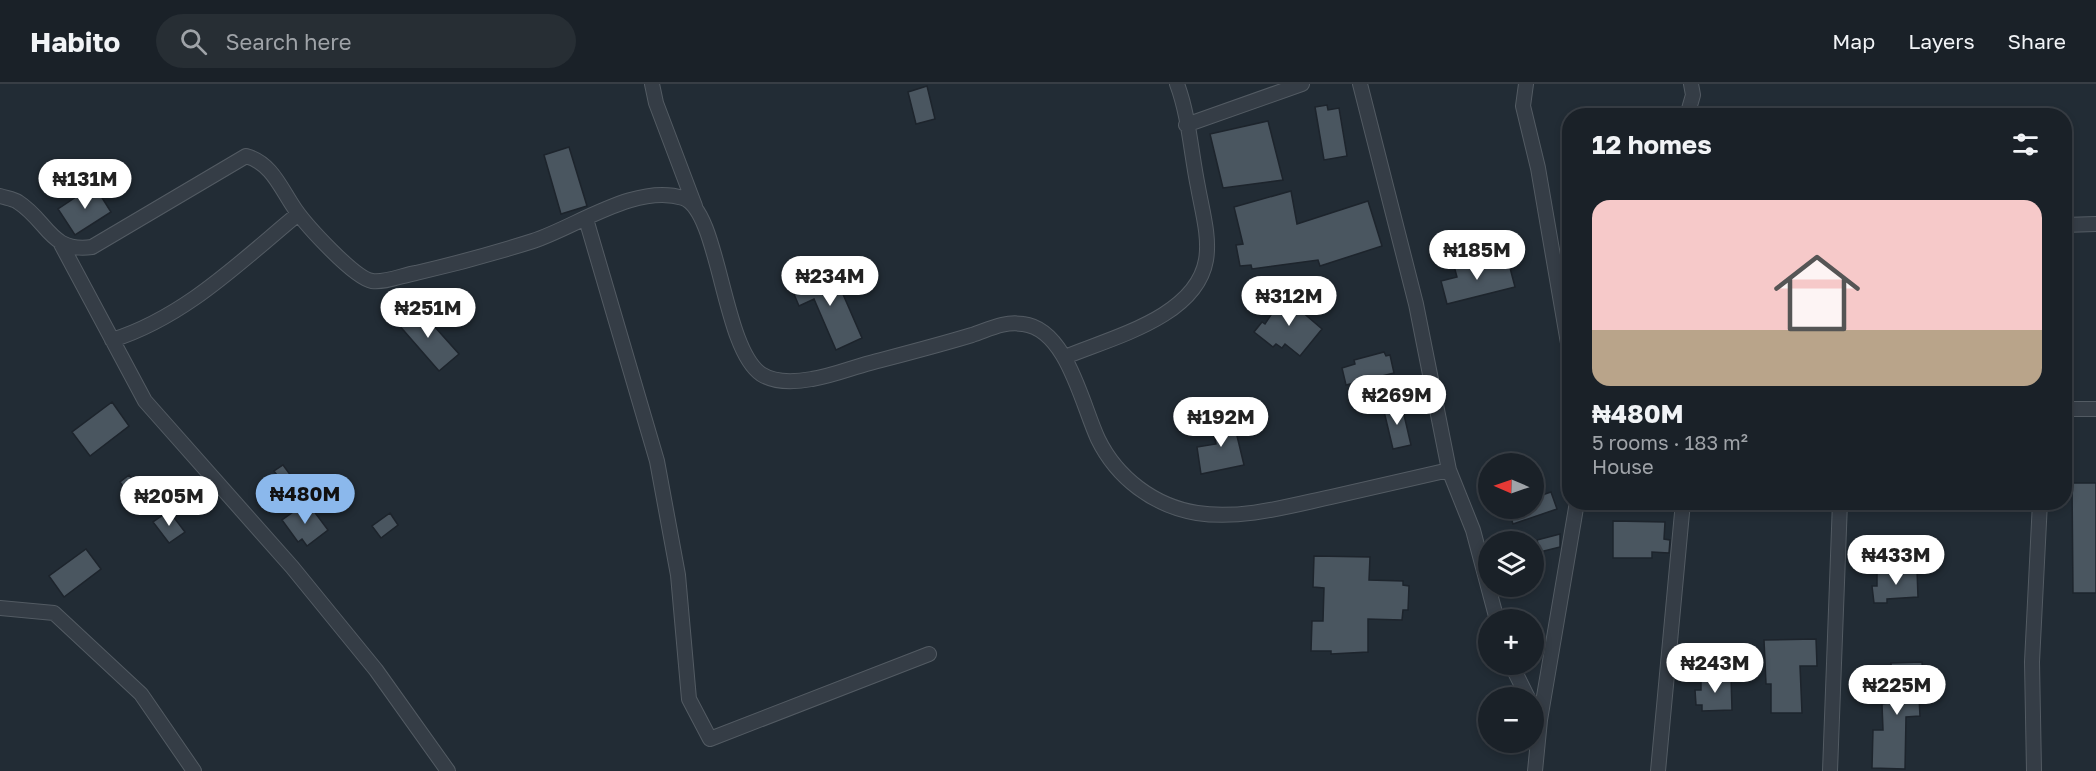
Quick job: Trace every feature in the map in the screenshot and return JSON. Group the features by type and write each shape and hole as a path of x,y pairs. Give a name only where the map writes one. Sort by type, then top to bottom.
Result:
{"street":[{"path":"652,84 656,103 706,231 744,355 763,376 781,381 812,379 974,334 1004,323 1028,324 1048,335 1065,357 1099,441 1113,462 1132,483 1162,504 1198,513 1238,515 1449,470"},
{"path":"1065,357 1170,312 1188,298 1200,281 1207,259 1206,235 1186,125 1185,105 1177,84"},
{"path":"1186,125 1302,84"},
{"path":"1360,84 1416,304 1449,470 1473,530 1494,609"},
{"path":"1526,84 1523,106 1538,168 1562,308"},
{"path":"1689,108 1693,95 1691,84"},
{"path":"61,244 75,250 92,247 246,156 268,166 298,214 356,273 375,282 461,262 531,242 586,219 615,203 662,196 685,199 695,206"},
{"path":"0,196 18,202 61,244 145,401 299,575 376,670 448,771"},
{"path":"111,340 144,330 220,281 298,214"},
{"path":"586,219 657,461 678,575 689,699 710,739 929,654"},
{"path":"2072,225 2096,224"},
{"path":"2072,409 2096,409"},
{"path":"1544,696 1576,510"},
{"path":"1658,771 1682,510"},
{"path":"1830,771 1840,510"},
{"path":"2034,771 2032,662 2040,510"},
{"path":"0,608 54,613 141,694 194,771"},
{"path":"1535,771 1537,753"}],"building":[{"path":"927,86 935,119 916,124 908,92"},
{"path":"1327,105 1328,110 1339,108 1347,156 1324,160 1315,107"},
{"path":"1268,121 1283,180 1223,188 1210,134"},
{"path":"569,147 587,206 561,214 544,155"},
{"path":"94,185 111,212 75,235 58,209"},
{"path":"1291,191 1297,224 1368,201 1382,246 1320,266 1318,260 1252,269 1251,265 1240,266 1236,245 1243,244 1234,207"},
{"path":"1490,257 1493,268 1509,264 1515,287 1447,304 1441,281 1457,277 1454,266"},
{"path":"832,269 862,338 836,350 814,299 799,306 791,287"},
{"path":"1286,292 1304,307 1300,310 1322,329 1300,356 1285,344 1282,348 1276,344 1273,347 1254,332 1262,322 1265,324"},
{"path":"417,307 459,354 439,371 398,324"},
{"path":"1384,352 1386,356 1390,355 1394,373 1346,385 1342,368 1355,364 1354,360"},
{"path":"112,402 129,426 90,456 72,432"},
{"path":"1401,402 1411,445 1393,449 1383,407"},
{"path":"1232,415 1244,465 1201,474 1197,447 1216,444 1211,418"},
{"path":"283,465 300,488 291,495 274,471"},
{"path":"129,475 152,506 142,513 120,482"},
{"path":"2072,483 2096,483 2096,593 2073,593"},
{"path":"1551,492 1557,509 1544,513 1544,494"},
{"path":"307,502 328,530 307,546 302,539 298,542 282,520"},
{"path":"169,511 185,532 169,543 153,522"},
{"path":"390,513 398,525 381,538 372,526"},
{"path":"1511,519 1528,519 1513,524"},
{"path":"1613,521 1665,522 1664,539 1670,540 1669,553 1652,552 1652,558 1613,558"},
{"path":"1560,534 1560,547 1544,551 1544,538"},
{"path":"86,549 101,569 64,597 49,576"},
{"path":"1314,556 1370,557 1369,580 1403,581 1403,585 1409,586 1408,610 1403,610 1402,620 1368,619 1368,652 1331,654 1331,651 1311,651 1312,621 1323,621 1324,588 1313,587"},
{"path":"1917,570 1918,597 1887,599 1887,603 1874,603 1872,586 1877,586 1877,573"},
{"path":"1816,639 1817,666 1800,666 1802,713 1771,713 1771,684 1766,684 1764,640"},
{"path":"1922,662 1923,677 1918,677 1920,716 1906,717 1905,769 1872,768 1873,730 1883,730 1882,704 1888,703 1888,692 1892,692 1891,663"},
{"path":"1731,676 1732,710 1702,711 1702,705 1696,705 1695,690 1701,690 1701,677"}]}
